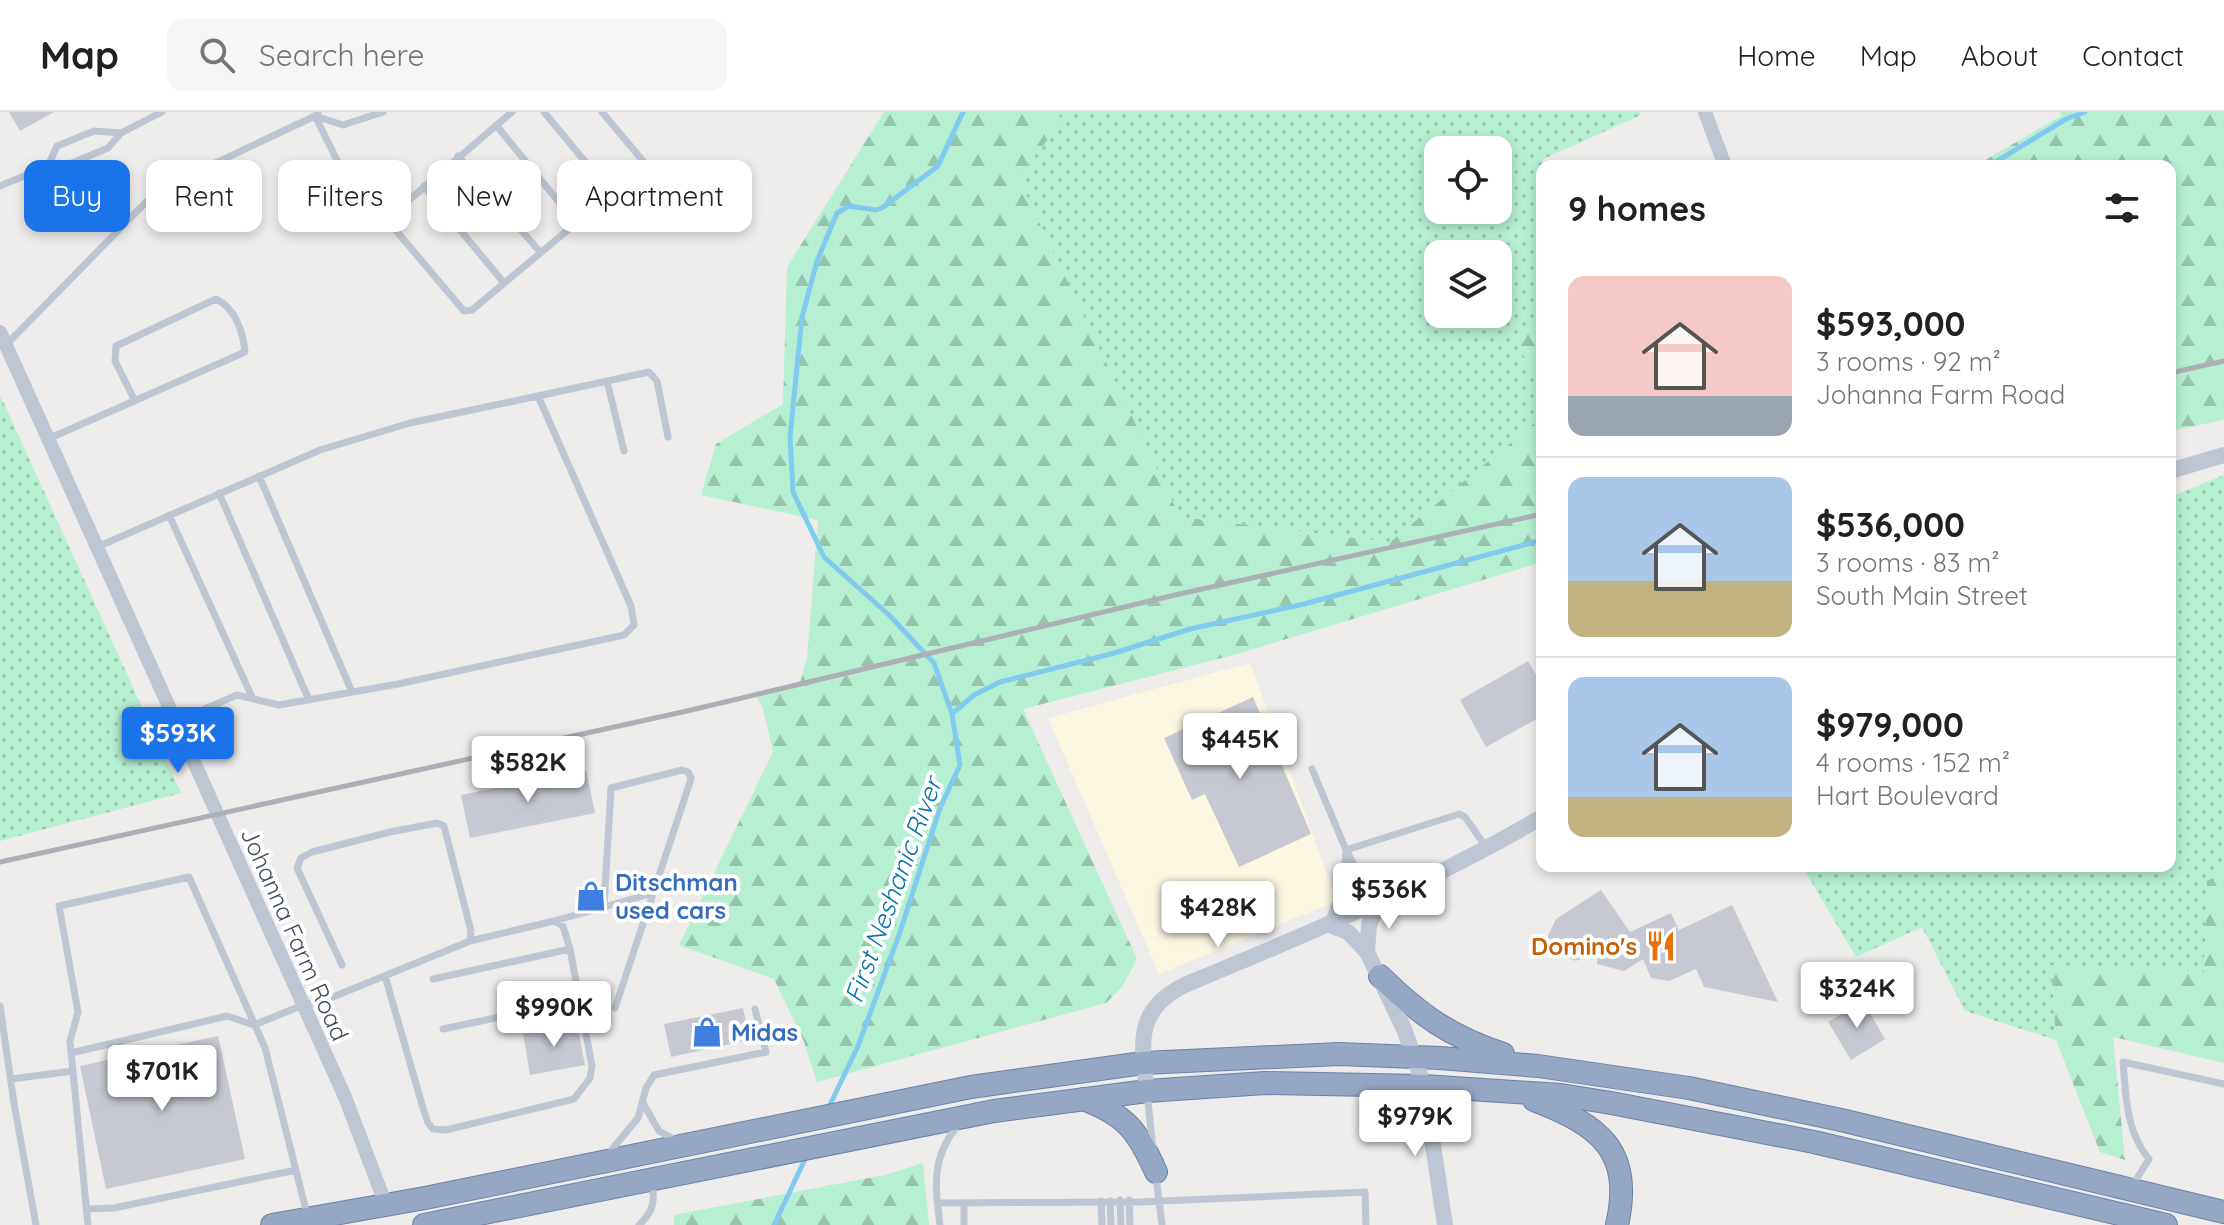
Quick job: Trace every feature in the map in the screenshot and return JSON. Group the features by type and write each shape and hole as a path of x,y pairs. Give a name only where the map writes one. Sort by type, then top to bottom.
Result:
{"highway":[{"path":"1380,976 1414,1009 1468,1042 1538,1066"},
{"path":"272,1225 386,1205 971,1087 1143,1063 1339,1054 1538,1066 1689,1088 2223,1209"},
{"path":"432,1224 966,1117 1082,1098 1265,1083 1424,1086 1573,1097 1814,1142 2166,1225"},
{"path":"1510,1091 1565,1112 1593,1130 1609,1146 1622,1174 1622,1201 1617,1225"},
{"path":"1082,1098 1108,1108 1124,1120 1138,1137 1156,1172"}],"street":[{"path":"1705,112 1723,160"},
{"name":"Johanna Farm Road","path":"3,339 359,1131 386,1205"},
{"path":"2176,469 2224,455"},
{"path":"1147,1091 1142,1040 1145,1022 1162,998 1187,984 1379,902 1487,849 1536,820"},
{"path":"1367,952 1369,925 1379,902"},
{"path":"1327,924 1348,932 1367,952 1415,1057 1424,1086 1445,1225"}],"lane":[{"path":"79,160 108,148 121,133 162,112"},
{"path":"3,339 146,202 169,185 316,114 343,125 383,112"},
{"path":"411,198 512,112"},
{"path":"544,112 584,160"},
{"path":"602,112 642,160"},
{"path":"316,114 337,160"},
{"path":"496,125 557,200"},
{"path":"51,160 57,146 94,131 121,133"},
{"path":"458,156 540,252"},
{"path":"0,186 24,176"},
{"path":"424,186 504,283"},
{"path":"398,232 464,311 472,310 565,232"},
{"path":"48,439 135,401 245,352 243,334 227,304 216,299 116,346 115,361 135,401"},
{"path":"97,547 320,450 410,423 649,372 654,375 668,437"},
{"path":"607,381 624,451"},
{"path":"175,722 237,695 279,705 624,635 634,625 631,606 538,396"},
{"path":"259,476 352,692"},
{"path":"219,493 309,700"},
{"path":"169,515 253,699"},
{"path":"1312,769 1346,850 1379,902"},
{"path":"604,907 611,788 682,770 688,772 691,778 689,785 615,1008"},
{"path":"1346,850 1459,814 1465,817 1487,849"},
{"path":"342,965 297,868 301,858 312,852 437,823 444,826 471,931 470,941"},
{"path":"1327,924 1343,886 1346,850"},
{"path":"88,1225 70,1041 78,1012 59,906 189,877 265,1048 308,1219"},
{"path":"71,1053 227,1016 254,1025 303,1005 328,999 470,941 653,893"},
{"path":"385,976 423,1108 433,1129 446,1130 574,1099 590,1078 592,1066 570,949 563,926 554,921"},
{"path":"433,979 570,949"},
{"path":"443,1029 580,1000"},
{"path":"0,1006 36,1225"},
{"path":"598,1163 638,1118 646,1088 654,1075 766,1052 755,1009"},
{"path":"2130,1189 2149,1159 2138,1146 2127,1108 2123,1062 2224,1084"},
{"path":"0,1071 10,1070"},
{"path":"11,1079 73,1071"},
{"path":"1147,1091 1162,1225"},
{"path":"643,1103 659,1131 683,1144"},
{"path":"940,1225 936,1175 941,1149 966,1117"},
{"path":"87,1209 114,1208 296,1170"},
{"path":"639,1225 650,1215 655,1201 651,1179"},
{"path":"937,1203 1159,1201 1365,1192 1366,1225"},
{"path":"1121,1225 1125,1200"},
{"path":"1125,1200 1130,1225"},
{"path":"1102,1225 1106,1201"},
{"path":"1106,1201 1111,1225"},
{"path":"964,1203 964,1225"}],"shaded area":[{"path":"1250,663 1337,901 1159,974 1048,718"}],"green space":[{"path":"884,112 1058,112 1062,121 1018,178 1180,517 1390,542 1536,422 1536,564 1237,654 1023,709 1137,959 1122,987 1106,1003 817,1082 803,1039 774,979 679,945 773,752 763,708 753,692 800,683 807,658 818,520 701,495 716,444 783,404 787,267"},
{"path":"1017,112 1640,112 1641,115 1543,160 1536,160 1536,422 1390,542 1180,517 1017,178"},
{"path":"2060,112 2224,112 2224,420 2176,430 2176,160 1985,160 2061,116"},
{"path":"1536,327 1536,373 1511,338"},
{"path":"0,395 181,793 0,841"},
{"path":"2224,475 2224,872 2207,881 2204,972 2051,965 2056,1040 1965,1011 1922,927 1856,957 1806,872 2176,872 2176,495"},
{"path":"2224,872 2224,1063 2113,1037 2125,1160 2100,1152 2056,1040 2051,965 2204,972 2207,881"},
{"path":"923,1163 929,1225 674,1225 674,1215 885,1175"}],"building":[{"path":"9,112 54,112 20,131"},
{"path":"1528,661 1536,675 1536,719 1486,747 1460,700"},
{"path":"1253,697 1311,834 1239,867 1205,794 1192,800 1164,738"},
{"path":"586,770 595,813 470,838 461,795"},
{"path":"1601,890 1630,932 1671,913 1679,930 1732,905 1778,1002 1704,987 1696,969 1669,981 1651,978 1643,959 1624,971 1597,964 1598,950 1576,961 1551,952 1544,944 1556,919"},
{"path":"1863,1001 1885,1039 1851,1060 1828,1022"},
{"name":"Midas","path":"743,1008 750,1040 671,1057 664,1024"},
{"path":"577,1024 585,1065 530,1075 523,1033"},
{"path":"218,1036 245,1159 106,1189 80,1066"}],"waterway":[{"name":"First Neshanic River","path":"828,1109 858,1046 899,935 940,808 960,765 952,714 934,663 889,615 824,557 793,492 790,437 802,317 817,261 837,213 849,206 882,208 938,166 963,112"},
{"path":"1999,160 2066,119 2085,112"},
{"path":"952,714 974,695 1000,682 1111,654 1190,629 1304,604 1536,542"},
{"name":"First Neshanic River","path":"774,1225 807,1155"}],"railway":[{"path":"2176,372 2224,361"},
{"path":"0,862 687,711 1175,595 1536,515"}],"place":[{"name":"Ditschman used cars","path":"591,896"},
{"name":"Domino's","path":"1661,946"},
{"name":"Midas","path":"707,1032"}]}
